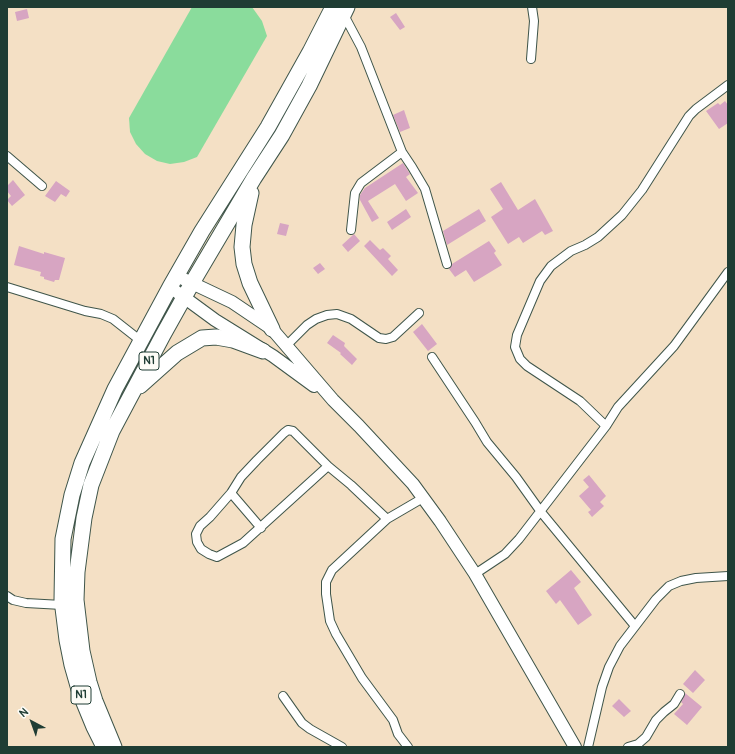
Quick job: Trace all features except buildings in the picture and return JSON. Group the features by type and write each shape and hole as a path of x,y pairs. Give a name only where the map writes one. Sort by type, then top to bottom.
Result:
{"highway":[{"name":"N1","path":"114,747 95,701 89,682 80,635 76,600 84,518 91,484 112,431 184,297 254,178 282,135 301,100 340,9"},
{"name":"N1","path":"104,747 80,693 67,640 62,605 63,539 72,495 82,462 115,389 173,281 202,231 268,127 310,52 340,9"},
{"path":"254,178 244,225 242,246 244,264 250,283 272,329"},
{"path":"133,392 178,353 202,338 216,337 233,340 263,351"}],"street":[{"path":"531,59 534,21 532,7"},
{"path":"340,9 361,47 402,152 425,189 447,264"},
{"path":"606,426 580,401 527,366 520,359 515,347 517,335 540,281 551,266 571,251 598,237 622,215 642,190 689,116 728,85"},
{"path":"352,230 355,193 361,183 402,152"},
{"path":"7,156 42,186"},
{"path":"475,574 505,554 519,539 606,426 618,407 674,346 728,272"},
{"path":"173,281 192,283 232,302 272,329 333,400 398,468 424,498 475,574 575,747"},
{"path":"173,281 184,297 215,320 263,351 333,400"},
{"path":"7,287 84,311 101,314 113,319 141,341"},
{"path":"286,346 307,325 327,314 337,314 350,319 379,338 386,339 393,337 419,314"},
{"path":"432,357 487,442 541,512 635,626"},
{"path":"328,466 243,543 217,557 201,549 197,542 196,534 200,526 231,493 256,460 288,430 293,431 328,466 351,485 386,519"},
{"path":"231,493 261,528"},
{"path":"408,747 398,734 393,720 362,678 336,634 330,621 326,594 326,582 332,570 386,519 424,498"},
{"path":"590,746 602,687 609,667 620,646 656,599 669,586 681,581 696,578 728,576"},
{"path":"7,596 13,600 26,603 62,605"},
{"path":"628,747 638,744 646,737 656,720 674,704 680,694"},
{"path":"283,696 302,723 342,747"}],"green space":[{"path":"192,7 252,7 262,21 267,36 197,157 184,162 170,164 157,161 145,154 136,144 130,132 129,118"}]}
